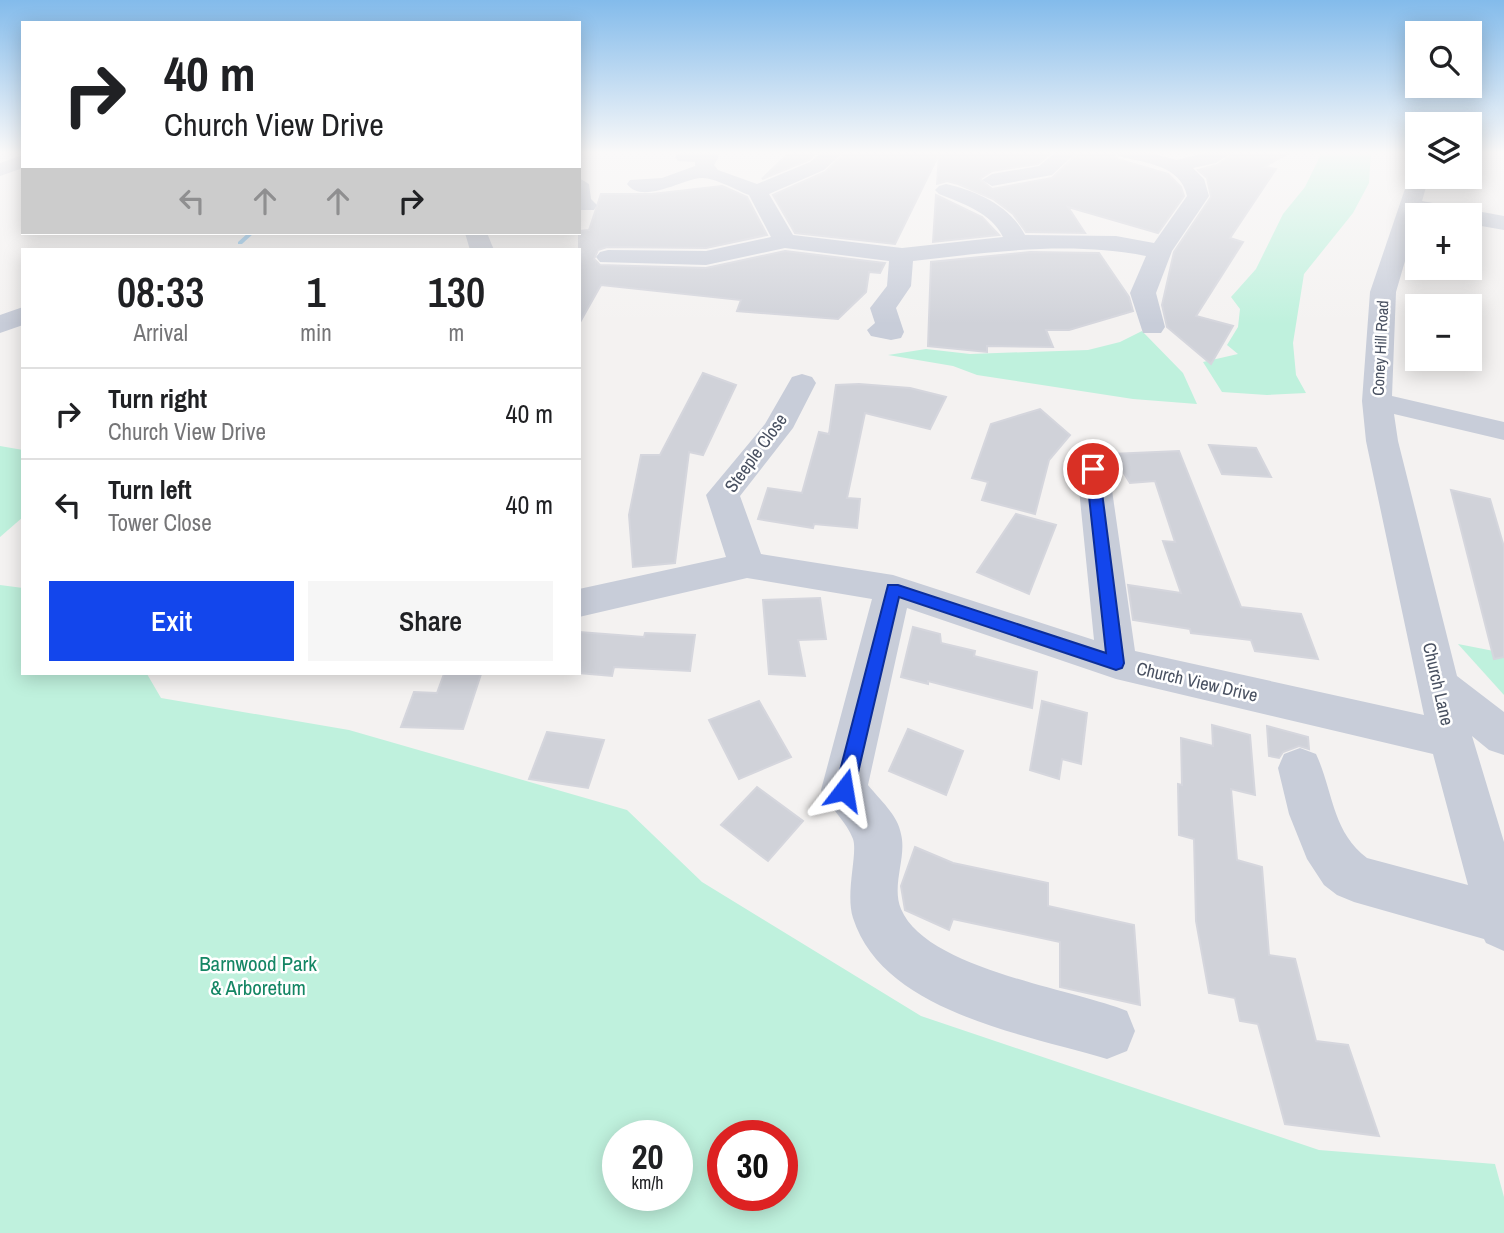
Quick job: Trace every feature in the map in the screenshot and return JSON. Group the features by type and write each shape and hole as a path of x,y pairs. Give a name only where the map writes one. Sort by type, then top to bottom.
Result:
{"street":[{"path":"767,210 785,241"},
{"path":"989,210 1006,222 1017,242"},
{"path":"1152,327 1143,293 1160,251 1189,210"},
{"path":"1482,219 1504,223"},
{"name":"Coney Hill Road","path":"1380,421 1383,292 1405,224"},
{"path":"617,264 706,258 785,241 902,255 1017,242 1116,243 1160,251"},
{"path":"880,330 891,332 883,307 899,286 902,255"},
{"path":"0,325 21,316"},
{"name":"Steeple Close","path":"747,565 723,495 778,428 802,383"},
{"path":"1380,421 1504,431"},
{"name":"Church Lane","path":"1380,421 1437,684 1503,922"},
{"path":"1093,469 1116,663"},
{"name":"Church View Drive","path":"581,603 747,565 893,589 1116,663 1451,740"},
{"path":"893,589 844,790 878,834 875,904 880,924 900,949 928,970 958,983 1107,1031"},
{"path":"1437,684 1504,737"},
{"path":"1300,768 1317,827 1327,852 1339,868 1354,878 1503,922"}],"green space":[{"path":"1287,210 1355,210 1304,274 1293,343 1296,375 1306,393 1267,395 1222,392 1203,362 1238,354 1227,345 1238,327 1240,309 1231,297 1256,269"},
{"path":"1142,331 1183,373 1197,404 1133,399 977,375 953,366 888,355 926,349 970,354 1088,350 1120,342"},
{"path":"0,446 21,450 21,519 0,537"},
{"name":"Barnwood Park & Arboretum","path":"0,585 21,588 21,675 148,675 161,698 349,730 627,810 702,882 921,1016 1319,1150 1495,1164 1504,1197 1504,1233 0,1233"},
{"path":"1458,644 1504,653 1504,695"}],"building":[{"path":"596,210 754,210 767,235 706,248 607,247 598,250 594,259 600,265 706,268 785,251 885,263 880,273 869,272 866,292 838,319 737,311 741,300 601,285 581,320 579,235 581,231 589,230"},
{"path":"781,210 912,210 895,244 795,233"},
{"path":"935,210 966,210 982,217 999,235 933,242"},
{"path":"1007,210 1070,210 1085,233 1026,232"},
{"path":"1077,210 1174,210 1158,233"},
{"path":"1203,210 1249,210 1230,238 1243,242 1196,316 1233,326 1211,364 1167,327 1162,305 1174,252"},
{"path":"1030,252 1099,253 1129,297 1133,311 1069,330 1046,330 1053,347 987,346 987,352 928,346 931,262"},
{"path":"703,373 736,385 703,455 689,452 675,563 633,567 629,515 641,455 660,455"},
{"path":"836,385 910,388 946,397 930,429 865,413 847,498 860,499 857,528 814,524 813,528 758,519 768,488 802,493 819,432 829,434"},
{"path":"1040,409 1070,435 1049,460 1035,514 982,500 988,482 972,478 991,424"},
{"path":"1209,445 1256,448 1271,477 1222,474"},
{"path":"1179,451 1241,607 1301,614 1318,659 1255,651 1251,640 1191,633 1190,629 1133,620 1128,585 1181,593 1163,541 1175,542 1155,481 1130,483 1112,454"},
{"path":"1451,490 1490,499 1504,547 1504,657 1494,659"},
{"path":"1016,514 1056,525 1029,594 977,572"},
{"path":"820,598 826,639 798,640 805,676 769,674 763,600"},
{"path":"913,627 940,634 941,643 975,651 974,656 1037,672 1032,708 928,681 928,684 901,677"},
{"path":"581,632 644,637 645,633 695,635 690,671 614,667 612,676 581,673"},
{"path":"444,675 481,675 463,729 401,727 414,692 437,693"},
{"path":"759,701 791,757 739,779 709,720"},
{"path":"1042,701 1087,713 1081,764 1062,759 1059,779 1030,770"},
{"path":"1212,725 1250,735 1255,795 1231,789 1237,860 1262,867 1269,955 1295,959 1316,1041 1348,1045 1379,1136 1285,1124 1258,1024 1240,1021 1235,998 1209,993 1196,921 1194,839 1179,835 1178,784 1182,785 1181,738 1213,746"},
{"path":"1267,726 1308,737 1309,749 1299,746 1283,752 1279,758 1269,756"},
{"path":"908,729 963,751 946,795 889,771"},
{"path":"547,732 604,740 588,788 529,779"},
{"path":"757,787 803,821 768,861 721,825"},
{"path":"915,847 953,863 1048,883 1048,906 1134,925 1140,1005 1060,987 1060,942 953,919 949,930 905,910 901,886"}],"waterway":[{"path":"240,243 249,235"}],"route":[{"path":"844,790 893,589 1116,663 1093,469"}]}
